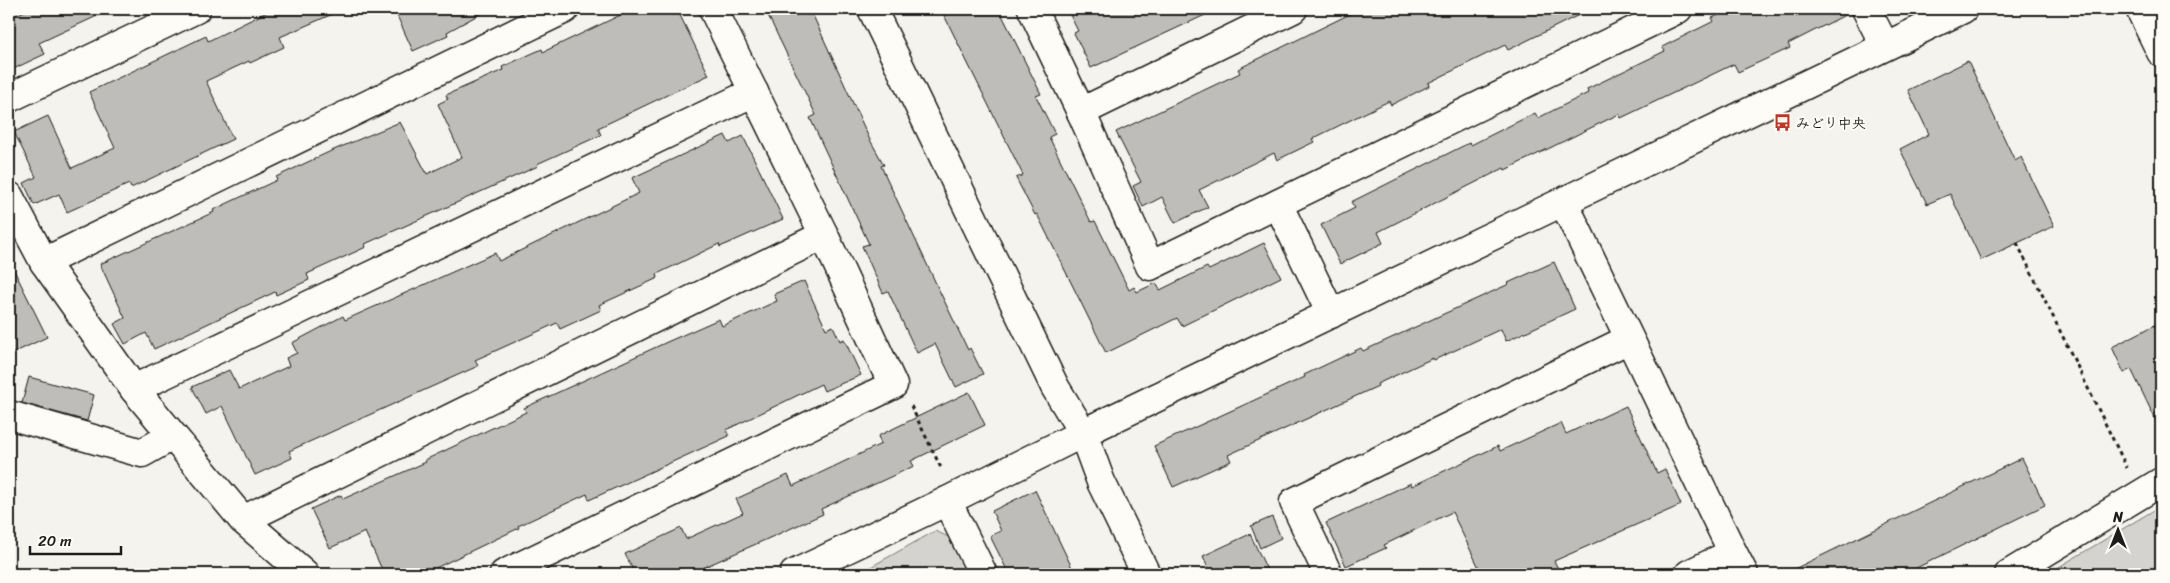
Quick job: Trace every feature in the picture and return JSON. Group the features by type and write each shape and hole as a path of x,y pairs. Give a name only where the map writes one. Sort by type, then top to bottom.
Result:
{"street":[{"path":"9,98 196,9"},
{"path":"44,262 565,9"},
{"path":"504,574 893,385 824,235 714,9"},
{"path":"872,9 1055,387 1083,433 1101,482 1146,574"},
{"path":"1032,9 1081,112 1150,266 1678,9"},
{"path":"1081,112 1293,9"},
{"path":"1866,9 1885,46"},
{"path":"794,574 947,489 1083,433 1564,203 1963,9"},
{"path":"2140,9 2161,52"},
{"path":"134,390 754,92"},
{"path":"9,196 44,262 134,390 243,520 305,574"},
{"path":"1564,203 1739,564 1689,574"},
{"path":"1278,204 1331,314"},
{"path":"243,520 824,235"},
{"path":"1328,574 1294,502 1630,339"},
{"path":"9,415 142,453 172,436"},
{"path":"2009,574 2161,482"},
{"path":"947,489 983,574"}],"path":[{"path":"2017,244 2128,469"},
{"path":"893,385 906,396 947,489"}],"shaded area":[{"path":"2161,506 2161,574 2047,574"},
{"path":"935,531 949,537 968,574 858,574"}],"building":[{"path":"29,9 112,9 39,43 45,54 9,71 9,18"},
{"path":"273,9 344,9 280,37 284,47 206,81 233,139 131,188 129,184 67,212 59,194 34,205 24,183 36,177 14,132 48,116 72,168 115,148 89,92 206,36 208,41"},
{"path":"394,9 489,9 447,32 448,35 413,51"},
{"path":"633,9 677,9 709,75 598,128 601,135 537,164 538,166 365,244 366,247 307,274 309,280 276,295 275,292 154,349 146,333 125,344 114,324 125,318 100,264 214,212 213,210 277,180 276,177 400,122 427,174 462,157 438,104 448,99 446,95 503,70 502,67 542,49 543,52"},
{"path":"765,9 810,9 869,138 884,165 881,166 939,290 968,350 970,348 983,374 956,387 935,344 917,353 888,291 883,293 862,246 869,244 810,118 816,115"},
{"path":"941,9 999,9 1041,94 1036,96 1055,134 1049,137 1091,222 1095,221 1129,290 1134,287 1137,292 1156,283 1160,290 1207,267 1209,270 1264,243 1281,277 1182,326 1177,318 1106,353 1037,214 1035,215 1016,178 1023,175"},
{"path":"1067,9 1218,9 1091,68 1074,33 1078,31"},
{"path":"1360,9 1591,9 1508,50 1505,45 1428,83 1429,86 1391,105 1389,101 1312,139 1314,142 1277,160 1274,153 1199,190 1208,207 1175,223 1162,197 1143,207 1133,186 1141,182 1116,132 1240,73 1238,69"},
{"path":"1731,9 1850,9 1851,12 1788,44 1790,48 1738,72 1734,64 1621,118 1619,114 1505,170 1504,168 1378,232 1383,243 1340,264 1321,225 1355,208 1351,202 1469,143 1471,145 1535,113 1538,118 1588,93 1587,89 1665,51 1662,47 1714,21 1712,18"},
{"path":"1968,61 2015,161 2021,157 2054,226 1981,260 1950,194 1927,204 1900,149 1929,134 1908,90"},
{"path":"725,135 729,143 743,136 783,219 720,247 719,244 657,274 658,278 599,305 601,310 560,329 557,323 475,360 478,366 289,451 292,458 255,475 222,406 206,414 192,387 229,370 239,389 289,366 286,358 297,353 292,343 343,316 345,320 495,253 499,261 639,193 632,178"},
{"path":"9,260 47,337 9,355"},
{"path":"1554,262 1575,309 1506,341 1501,329 1434,360 1433,358 1377,384 1378,386 1228,455 1231,461 1173,487 1154,446 1305,377 1304,375 1361,348 1363,351"},
{"path":"804,281 826,329 833,326 840,341 844,339 861,375 824,391 821,384 726,430 729,436 589,500 587,494 423,574 384,574 365,532 330,548 311,509 341,495 343,499 426,462 425,460 526,412 524,408 667,342 719,319 722,326 777,301 774,294"},
{"path":"2161,322 2161,431 2131,369 2124,373 2112,347"},
{"path":"29,377 94,395 87,421 22,403"},
{"path":"969,392 985,425 911,461 914,466 821,509 823,514 689,574 635,574 625,554 681,528 686,539 743,513 736,499 788,475 793,486 881,444 878,436"},
{"path":"1626,406 1657,473 1665,469 1681,505 1554,561 1561,574 1482,574 1452,512 1384,545 1386,548 1346,566 1326,523 1411,483 1412,486 1498,446 1500,451 1561,423 1566,434"},
{"path":"2022,458 2045,505 1904,574 1784,574"},
{"path":"1035,490 1075,574 1009,574 990,536 1001,531 992,511"},
{"path":"1272,517 1281,538 1260,548 1251,526"},
{"path":"1250,534 1269,574 1211,574 1203,556"}],"place":[{"name":"みどり中央","path":"1782,123"}]}
